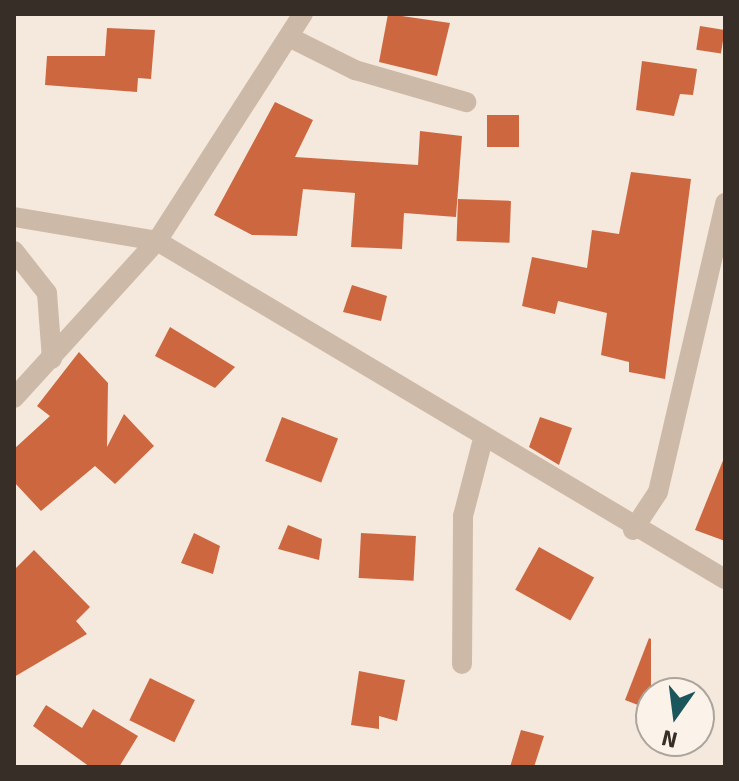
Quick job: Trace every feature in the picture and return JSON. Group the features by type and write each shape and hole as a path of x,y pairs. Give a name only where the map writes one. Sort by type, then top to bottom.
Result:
{"street":[{"path":"14,398 157,241 291,38 303,14"},
{"path":"291,38 355,70 466,102"},
{"path":"633,530 658,492 725,203"},
{"path":"14,217 157,241 633,530 725,579"},
{"path":"14,251 47,293 52,359"},
{"path":"462,664 463,516 483,439"}],"building":[{"path":"388,14 450,23 437,76 379,62"},
{"path":"700,26 725,30 721,54 696,50"},
{"path":"107,28 155,30 151,79 138,78 137,92 45,85 47,56 105,56"},
{"path":"642,61 697,69 693,95 680,94 674,116 636,110"},
{"path":"275,102 313,120 295,157 418,165 420,131 462,136 456,217 404,213 402,249 351,247 355,193 303,189 297,236 252,235 214,215"},
{"path":"487,115 519,115 519,147 487,147"},
{"path":"631,172 691,179 665,379 629,372 629,362 601,355 607,313 558,301 555,314 522,306 532,257 587,268 592,230 619,234"},
{"path":"458,199 511,201 510,243 457,241"},
{"path":"352,285 387,296 381,321 343,312"},
{"path":"170,327 235,367 215,388 155,356"},
{"path":"79,352 108,383 107,447 124,414 154,446 115,484 95,466 41,511 14,482 14,449 50,416 37,406"},
{"path":"282,417 338,439 321,482 265,461"},
{"path":"540,417 572,428 559,465 529,447"},
{"path":"725,458 725,541 695,530"},
{"path":"288,525 322,539 319,560 278,549"},
{"path":"194,533 220,546 213,574 181,563"},
{"path":"361,533 416,536 414,581 359,578"},
{"path":"539,547 594,578 570,620 515,590"},
{"path":"34,550 90,607 76,621 87,634 14,677 14,570"},
{"path":"649,638 651,677 635,677 635,704 625,700"},
{"path":"359,671 405,680 397,721 379,716 379,729 351,725"},
{"path":"150,678 195,700 174,742 129,720"},
{"path":"46,705 82,728 93,709 138,736 119,767 90,767 33,726"},
{"path":"521,730 544,736 534,767 510,767"}]}
